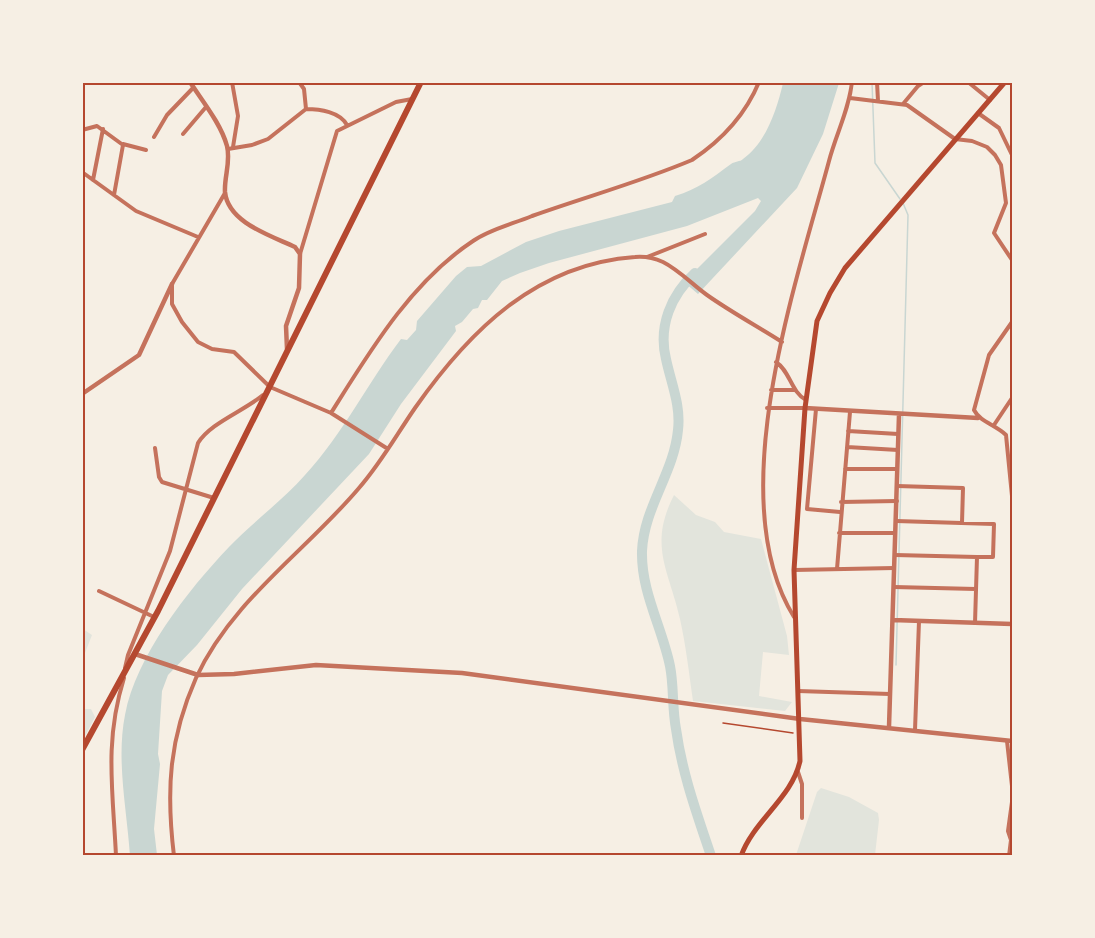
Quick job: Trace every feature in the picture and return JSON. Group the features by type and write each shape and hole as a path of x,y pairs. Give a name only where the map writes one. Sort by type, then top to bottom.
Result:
{"highway":[{"path":"82,750 137,655 151,616 214,498 421,82"}],"main road":[{"path":"741,855 750,838 798,772 800,719 794,617 794,570 805,408 817,321 845,268 1005,82"}],"street":[{"path":"82,394 139,355 172,284 225,193 230,148 238,116 232,82"},
{"path":"299,82 304,89 306,109"},
{"path":"333,414 362,364 406,304 422,285 461,250 493,231 692,159 709,148 733,126 745,111 759,82"},
{"path":"794,617 782,594 766,523 764,494 768,408 776,362 830,155 850,98 852,82"},
{"path":"877,82 877,101"},
{"path":"903,104 924,82"},
{"path":"968,82 990,100"},
{"path":"154,137 167,115 192,85 230,148"},
{"path":"850,98 903,104 955,140 972,141 987,147 1001,165 1006,203 994,233 1012,260"},
{"path":"288,351 286,326 299,288 300,254 334,136 347,125 396,102 413,99"},
{"path":"183,134 206,107"},
{"path":"230,148 252,145 268,139 306,109 328,112 344,120 347,125"},
{"path":"978,113 999,128 1012,155"},
{"path":"82,130 93,125 103,129 122,144 146,150"},
{"path":"93,180 103,129"},
{"path":"114,195 124,148 122,144"},
{"path":"82,172 147,217 198,237"},
{"path":"225,193 239,217 295,247 300,254"},
{"path":"174,855 169,793 173,743 182,713 198,675 216,644 242,609 359,488 454,356 493,316 522,294 582,269 622,259 646,257 705,234"},
{"path":"646,257 667,264 708,296 782,342"},
{"path":"172,284 172,304 188,331 198,342 212,349 234,352 268,389 333,414 387,448"},
{"path":"978,418 974,404 989,355 1012,322"},
{"path":"776,362 781,365 796,390 806,400"},
{"path":"116,855 110,754 113,711 128,655 170,551 195,450 206,432 245,410 268,389"},
{"path":"771,390 796,390"},
{"path":"994,425 1012,398"},
{"path":"768,408 978,418 994,425 1006,435 1012,496"},
{"path":"816,409 807,509 840,512"},
{"path":"837,569 850,412"},
{"path":"889,727 899,415"},
{"path":"848,430 898,434"},
{"path":"847,447 898,450"},
{"path":"154,448 162,482 214,498"},
{"path":"844,469 897,469"},
{"path":"897,486 963,488 962,523"},
{"path":"841,502 897,501"},
{"path":"895,555 993,557 994,524 896,521"},
{"path":"839,532 896,533"},
{"path":"975,623 977,557"},
{"path":"794,570 894,568"},
{"path":"894,587 976,589"},
{"path":"99,591 151,616"},
{"path":"893,620 1012,624"},
{"path":"915,730 919,621"},
{"path":"137,655 198,675 234,674 316,665 462,673 687,705 1010,741 1012,786"},
{"path":"798,692 890,694"},
{"path":"82,732 91,735"},
{"path":"798,772 802,784 802,818"},
{"path":"1009,855 1012,841 1008,834 1012,802"}],"path":[{"path":"723,723 800,734"}],"shaded area":[{"path":"783,83 839,83 823,134 797,188 698,294 684,282 755,211 761,201 758,198 687,226 520,273 502,281 487,300 482,300 478,308 473,309 462,322 455,326 456,331 401,404 369,454 242,589 197,645 168,675 162,691 158,754 160,764 154,829 157,855 130,856 123,785 123,732 131,693 152,647 181,603 213,564 296,485 319,459 401,339 407,340 416,330 417,321 456,276 467,267 481,266 526,242 559,231 672,202 675,196 698,186 733,163 742,160 764,135 774,114"},
{"path":"674,495 696,515 715,522 724,532 761,539 787,636 789,655 763,652 759,696 792,702 785,711 693,701 682,629 663,558 662,529"},
{"path":"83,629 92,635 83,658"},
{"path":"83,709 91,709 95,717 83,740"},
{"path":"821,788 849,797 878,813 875,855 796,855 817,792"}],"waterway":[{"path":"872,82 875,163 900,199"},
{"path":"896,665 908,215 903,203"},
{"path":"695,273 679,291 665,323 664,347 679,421 671,461 648,520 642,551 648,595 670,666 675,721 682,762 711,856"}]}
